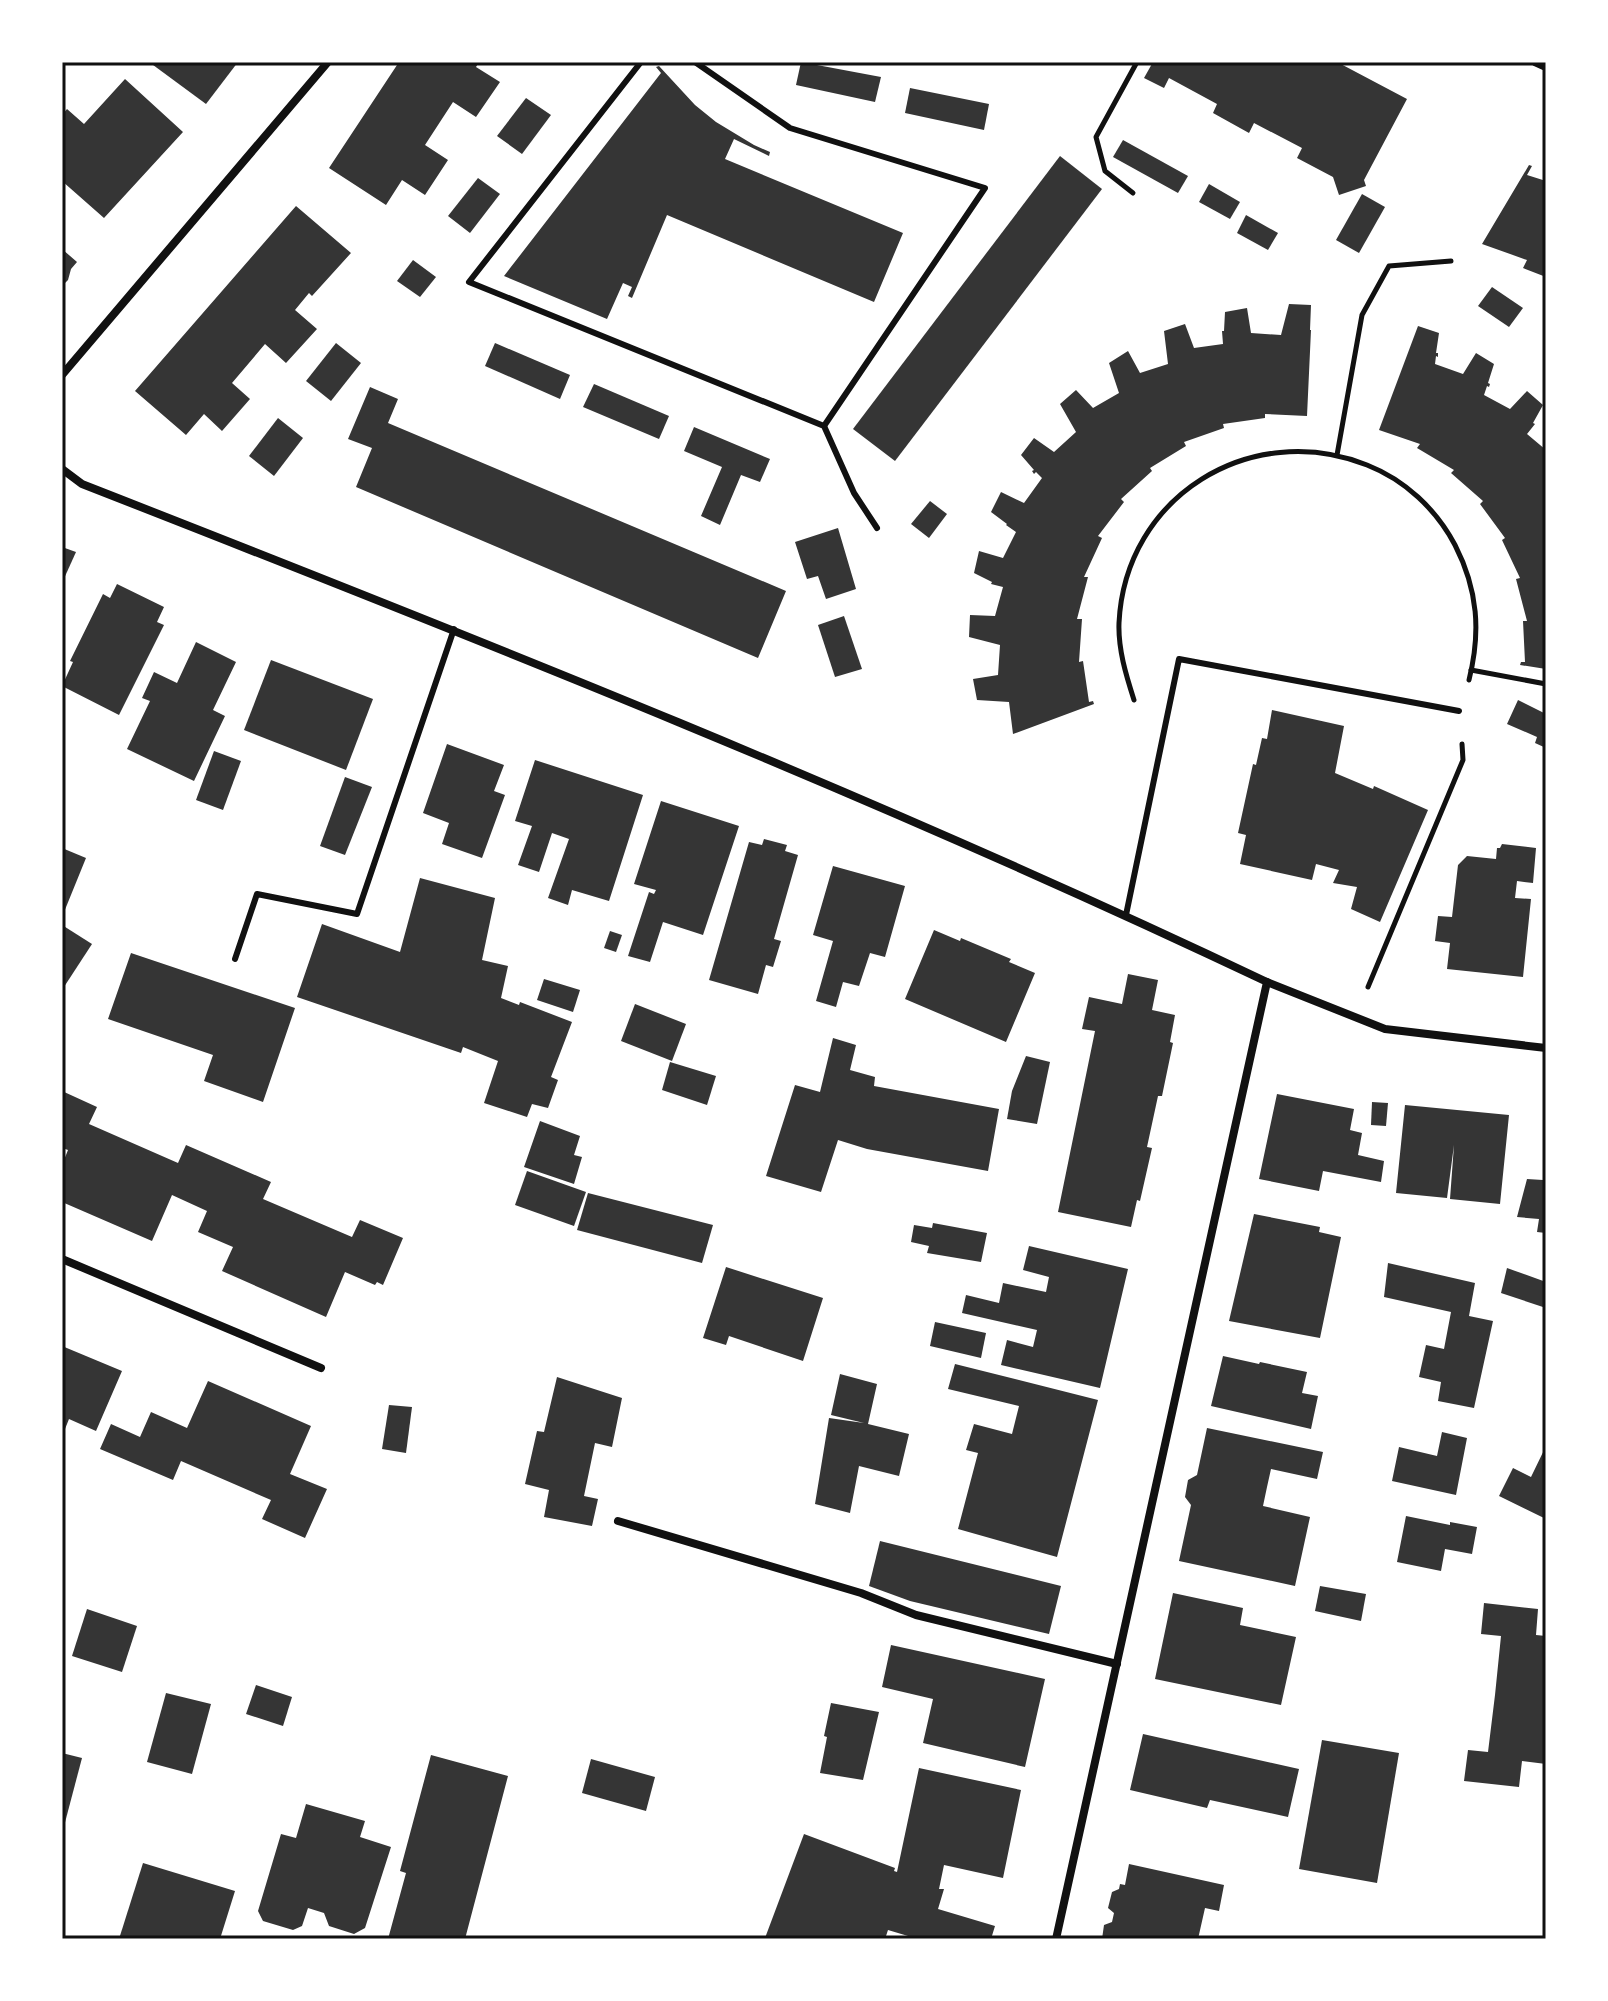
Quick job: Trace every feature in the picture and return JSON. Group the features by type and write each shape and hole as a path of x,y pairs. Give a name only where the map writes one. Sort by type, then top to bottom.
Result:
{"street":[{"path":"62,375 328,62"},
{"path":"1535,62 1546,67"},
{"path":"62,469 82,484 454,629 953,837 1267,982 1385,1029 1546,1048"},
{"path":"1056,1939 1267,982"},
{"path":"62,1259 321,1368"},
{"path":"618,1521 861,1593 916,1615 1117,1664"}],"lane":[{"path":"641,62 469,282 824,426 854,493 877,528"},
{"path":"695,62 790,128 985,188 824,426"},
{"path":"235,959 257,894 357,914 454,629"},
{"path":"1126,915 1179,659 1459,711"}],"path":[{"path":"1133,193 1105,171 1096,137 1137,62"},
{"path":"1337,455 1362,315 1389,266 1451,261"},
{"path":"1167,713 1136,703 1123,665 1119,625 1124,585 1139,548 1161,513 1190,486 1225,466 1264,453 1305,450 1337,455 1386,473 1419,497 1447,529 1466,566 1476,607 1476,649 1459,711 1463,760 1356,1017"},
{"path":"1471,670 1546,684"}],"building":[{"path":"149,62 238,62 206,104"},
{"path":"399,62 479,62 476,67 500,82 476,117 453,102 425,145 448,160 425,195 402,180 386,205 329,168"},
{"path":"801,62 881,77 875,102 796,85"},
{"path":"1153,62 1337,62 1407,99 1364,180 1366,186 1339,195 1333,177 1297,158 1302,148 1254,123 1249,133 1213,113 1217,104 1169,78 1164,88 1144,78"},
{"path":"659,66 695,105 716,122 770,152 769,156 734,139 725,159 903,233 874,302 667,215 632,298 628,296 632,287 623,283 607,319 504,276 661,73 656,67"},
{"path":"125,79 183,132 104,218 62,181 62,115 67,109 84,124"},
{"path":"910,88 989,104 984,130 905,113"},
{"path":"526,98 551,115 522,154 497,136"},
{"path":"1123,140 1188,176 1178,193 1113,157"},
{"path":"1060,156 1102,189 895,461 853,429"},
{"path":"1529,165 1532,166 1527,175 1546,181 1546,277 1523,268 1527,260 1482,244"},
{"path":"478,178 500,194 470,233 448,216"},
{"path":"1209,184 1240,202 1230,219 1199,202"},
{"path":"1362,194 1385,207 1359,253 1336,240"},
{"path":"296,206 351,253 295,310 317,329 286,363 265,344 232,383 250,399 222,431 204,414 186,435 135,391"},
{"path":"1246,215 1278,233 1268,250 1237,233"},
{"path":"62,249 77,262 62,286"},
{"path":"413,260 436,277 420,297 397,281"},
{"path":"1492,287 1523,308 1509,327 1478,306"},
{"path":"1289,304 1311,305 1307,416 1265,414 1265,418 1223,424 1224,428 1184,442 1186,446 1150,468 1152,471 1121,499 1124,502 1098,536 1102,538 1084,577 1088,577 1077,619 1082,619 1079,662 1083,661 1089,702 1093,701 1094,704 1013,734 1009,702 977,700 973,679 998,675 1000,645 969,637 970,615 995,616 1003,587 991,584 974,573 979,551 1003,558 1016,532 991,512 1001,492 1024,503 1042,478 1036,472 1034,474 1021,455 1034,438 1054,452 1076,432 1060,404 1076,390 1093,408 1119,393 1109,363 1128,351 1140,373 1168,364 1164,331 1185,324 1194,348 1223,344 1225,312 1247,308 1251,333 1281,335"},
{"path":"1418,326 1439,333 1435,364 1463,374 1476,353 1494,364 1484,395 1510,409 1527,391 1543,405 1527,434 1546,450 1546,669 1520,665 1525,662 1523,621 1527,621 1516,579 1520,578 1502,540 1505,538 1480,504 1483,501 1451,473 1454,470 1417,448 1420,444 1379,430"},
{"path":"336,343 361,363 331,401 306,381"},
{"path":"495,343 570,375 560,399 485,366"},
{"path":"594,384 669,416 659,439 583,407"},
{"path":"370,387 398,399 388,423 786,591 758,658 356,487 372,448 348,439"},
{"path":"278,418 303,438 274,476 249,456"},
{"path":"694,427 770,459 760,482 741,475 720,525 701,516 722,467 684,451"},
{"path":"930,501 947,514 929,538 911,524"},
{"path":"838,528 856,589 826,599 818,576 807,579 795,542"},
{"path":"62,547 76,552 62,583"},
{"path":"117,584 164,607 157,622 164,625 119,715 62,686 73,662 70,661 103,594 110,598"},
{"path":"844,616 862,669 835,677 818,625"},
{"path":"196,642 236,662 213,710 225,716 194,781 127,749 150,701 142,698 154,672 177,683"},
{"path":"271,660 373,699 346,770 244,730"},
{"path":"1518,700 1546,714 1546,748 1535,743 1537,737 1507,724"},
{"path":"1272,710 1344,726 1335,773 1428,810 1380,922 1351,909 1357,887 1333,883 1339,870 1316,864 1312,880 1240,864 1246,835 1238,833 1253,764 1256,765 1262,738 1267,739"},
{"path":"447,744 504,765 494,791 505,795 482,858 442,844 449,823 423,813"},
{"path":"214,751 241,761 223,810 196,800"},
{"path":"535,760 643,795 609,901 572,890 568,905 548,898 569,839 552,833 539,872 518,865 532,826 515,821"},
{"path":"345,777 372,787 345,855 320,846"},
{"path":"661,801 739,826 703,935 663,922 650,962 628,956 649,892 654,894 656,890 634,884"},
{"path":"764,839 787,845 785,851 798,855 774,939 781,941 773,967 766,965 758,994 709,980 749,842 762,845"},
{"path":"1502,844 1536,848 1533,883 1517,881 1515,898 1531,899 1523,977 1447,969 1450,943 1435,941 1438,916 1452,917 1458,865 1467,856 1496,859 1497,848"},
{"path":"62,848 86,858 62,917"},
{"path":"833,866 905,886 885,957 870,953 859,986 843,982 836,1007 816,1001 833,941 813,935"},
{"path":"420,878 495,898 482,960 508,966 501,998 572,1022 551,1077 558,1080 548,1108 532,1104 527,1117 484,1103 498,1061 463,1047 461,1053 297,997 322,924 400,952"},
{"path":"62,925 92,944 62,990"},
{"path":"934,930 1011,959 1009,962 1035,973 1006,1042 905,999"},
{"path":"610,931 622,935 616,952 604,948"},
{"path":"131,953 295,1008 263,1102 204,1081 213,1055 108,1019"},
{"path":"1128,974 1158,980 1152,1010 1175,1015 1170,1042 1173,1043 1162,1096 1158,1096 1147,1147 1152,1148 1131,1227 1058,1212 1095,1031 1082,1029 1089,997 1122,1004"},
{"path":"544,979 580,990 573,1012 537,1000"},
{"path":"635,1004 686,1024 672,1061 621,1041"},
{"path":"833,1038 856,1045 850,1070 875,1077 874,1086 999,1109 988,1171 867,1149 838,1140 821,1192 766,1176 795,1085 820,1092"},
{"path":"1026,1056 1050,1062 1037,1124 1007,1119 1012,1091"},
{"path":"670,1062 716,1076 707,1105 662,1090"},
{"path":"62,1091 97,1107 89,1124 178,1163 186,1145 271,1182 263,1199 352,1237 360,1220 403,1238 383,1285 377,1282 375,1285 345,1272 326,1317 222,1271 233,1247 198,1232 207,1211 172,1195 152,1241 62,1202 62,1165 68,1150 62,1148"},
{"path":"1277,1094 1354,1109 1350,1130 1362,1133 1358,1155 1384,1161 1381,1182 1323,1171 1319,1191 1259,1179"},
{"path":"1372,1102 1388,1103 1386,1126 1371,1125"},
{"path":"1405,1105 1509,1115 1500,1204 1450,1199 1454,1145 1447,1198 1396,1193"},
{"path":"540,1121 580,1136 574,1155 582,1157 574,1184 524,1167"},
{"path":"527,1171 586,1192 574,1226 515,1205"},
{"path":"1527,1179 1543,1180 1546,1186 1546,1233 1537,1232 1539,1219 1517,1217"},
{"path":"588,1193 713,1225 702,1263 577,1230"},
{"path":"1254,1214 1320,1227 1319,1232 1341,1237 1320,1338 1229,1321"},
{"path":"933,1223 987,1233 981,1262 927,1253 929,1246 911,1242 914,1225 932,1228"},
{"path":"1029,1246 1128,1269 1100,1388 1001,1365 1007,1340 1033,1347 1037,1330 962,1313 966,1295 999,1303 1003,1283 1046,1292 1049,1277 1023,1270"},
{"path":"1388,1263 1475,1283 1469,1316 1493,1321 1474,1408 1438,1401 1441,1382 1419,1377 1426,1345 1444,1349 1451,1312 1384,1297"},
{"path":"726,1267 823,1298 803,1361 729,1336 726,1345 703,1338"},
{"path":"1507,1268 1546,1282 1546,1308 1501,1293"},
{"path":"935,1322 986,1333 981,1358 930,1346"},
{"path":"62,1346 122,1371 96,1431 69,1419 65,1429 62,1428"},
{"path":"1223,1356 1307,1372 1302,1393 1318,1396 1311,1429 1211,1406"},
{"path":"955,1364 1098,1400 1057,1557 958,1529 978,1453 966,1450 974,1424 1012,1434 1019,1406 948,1389"},
{"path":"840,1374 877,1384 868,1424 909,1434 899,1476 859,1466 850,1513 815,1504 829,1418 864,1423 831,1415"},
{"path":"557,1377 622,1398 612,1447 595,1443 584,1496 598,1499 592,1526 544,1517 549,1490 525,1484 537,1431 544,1432"},
{"path":"208,1381 311,1426 290,1474 327,1489 305,1538 262,1519 271,1500 181,1461 173,1480 100,1449 111,1424 140,1437 151,1412 187,1428"},
{"path":"389,1405 412,1407 406,1453 382,1449"},
{"path":"1207,1428 1323,1452 1317,1479 1271,1469 1263,1506 1310,1517 1295,1586 1179,1561 1191,1505 1185,1497 1188,1480 1197,1475"},
{"path":"1442,1432 1467,1438 1456,1495 1392,1481 1399,1447 1437,1456"},
{"path":"1546,1446 1546,1519 1499,1496 1513,1468 1531,1477"},
{"path":"1406,1516 1477,1527 1472,1554 1445,1549 1441,1571 1397,1562"},
{"path":"880,1541 1061,1586 1049,1634 910,1601 869,1586"},
{"path":"1320,1586 1366,1594 1361,1621 1315,1611"},
{"path":"1173,1593 1243,1608 1240,1625 1296,1637 1281,1705 1155,1679"},
{"path":"1484,1603 1538,1609 1536,1635 1546,1636 1546,1764 1522,1761 1519,1787 1464,1781 1468,1750 1488,1752 1495,1695 1501,1636 1481,1634"},
{"path":"87,1609 137,1626 122,1672 72,1656"},
{"path":"891,1645 1045,1679 1025,1767 923,1743 933,1699 882,1687"},
{"path":"256,1685 292,1697 283,1726 246,1714"},
{"path":"166,1693 211,1704 192,1774 147,1762"},
{"path":"831,1703 879,1712 863,1780 820,1773"},
{"path":"1143,1734 1299,1769 1288,1817 1210,1800 1207,1808 1130,1790"},
{"path":"1322,1740 1399,1753 1377,1883 1299,1869"},
{"path":"62,1753 82,1758 63,1830 62,1830"},
{"path":"431,1755 508,1776 465,1939 388,1939 406,1873 400,1871"},
{"path":"591,1759 655,1777 646,1811 582,1793"},
{"path":"919,1768 1021,1790 1003,1878 944,1865 939,1889 944,1889 938,1909 995,1926 991,1939 918,1939 888,1930 885,1939 765,1938 804,1834 895,1868 897,1872"},
{"path":"306,1804 365,1821 360,1837 391,1847 365,1928 354,1934 329,1926 324,1913 308,1908 302,1926 293,1930 263,1921 258,1911 281,1834 296,1838"},
{"path":"143,1863 235,1891 220,1939 119,1939"},
{"path":"1129,1864 1224,1885 1219,1911 1205,1908 1198,1939 1102,1939 1104,1925 1112,1922 1114,1913 1108,1908 1112,1892 1119,1889 1120,1884 1125,1885"}]}
